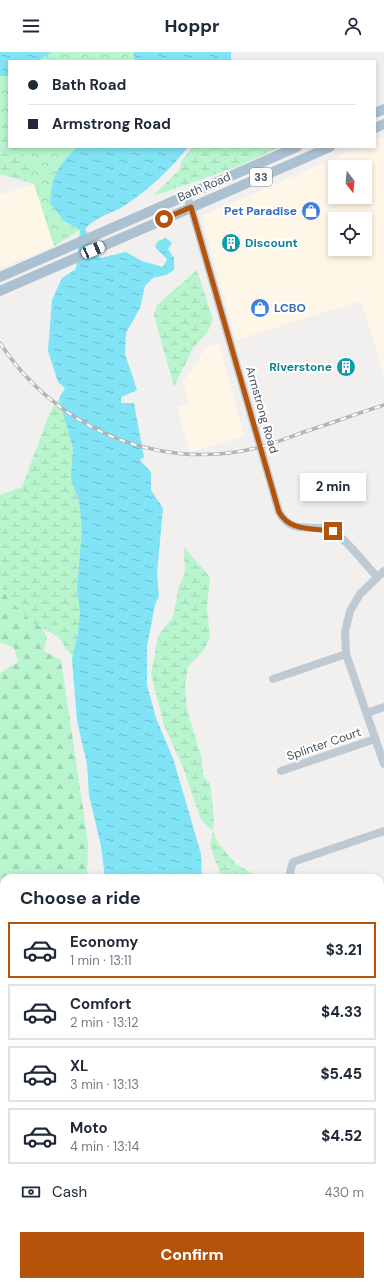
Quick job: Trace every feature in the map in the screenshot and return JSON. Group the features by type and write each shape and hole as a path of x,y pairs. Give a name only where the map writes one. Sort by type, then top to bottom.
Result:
{"main road":[{"name":"Bath Road","path":"0,276 295,148"},
{"name":"Bath Road","path":"0,291 328,148"}],"street":[{"name":"Armstrong Road","path":"186,196 191,207 279,512 283,519 290,525 333,531 377,577"},
{"path":"384,571 360,594 350,611 345,632 346,654 384,764"},
{"path":"273,679 346,654"},
{"path":"367,713 384,707"},
{"name":"Splinter Court","path":"281,771 375,739"},
{"path":"291,874 293,862 384,830"}],"shaded area":[{"path":"384,137 384,375 361,301 236,340 203,223 204,215 328,161 328,204 372,204 372,160 330,160 358,148 376,148 376,140"},
{"path":"34,184 54,246 0,268 0,195"},
{"path":"219,343 244,436 190,452 177,407 189,403 183,382 206,347"}],"green space":[{"path":"0,52 123,52 126,60 8,60 8,148 87,148 51,213 41,204 34,184 0,174"},
{"path":"52,52 133,52 135,60 39,60"},
{"path":"0,76 8,76 8,124 0,120"},
{"path":"20,148 76,148 63,162 64,221 80,230 54,246 27,161"},
{"path":"192,148 278,148 237,167 153,196 179,170 182,160"},
{"path":"197,270 213,320 208,331 193,348 174,387 154,315 157,305"},
{"path":"72,394 87,440 83,666 65,648 59,637 31,622 7,597 0,584 0,495 22,487 51,410 57,401"},
{"path":"184,547 210,577 207,608 210,637 204,650 188,667 185,687 187,710 201,756 204,778 210,783 214,817 213,831 201,820 184,770 164,725 151,674 158,636 174,615 178,589 185,573"},
{"path":"10,558 47,638 44,651 61,660 88,842 87,874 0,874 0,673 18,662 14,648 0,642 0,567"},
{"path":"213,831 218,843 236,864 253,874 221,874 210,845"}],"water":[{"path":"0,52 52,52 39,60 8,60 8,76 0,76"},
{"path":"133,52 231,52 231,60 135,60"},
{"path":"76,148 187,148 160,178 144,192 122,207 94,221 85,229 100,258 126,252 142,261 163,267 167,259 155,247 158,241 166,238 172,243 168,249 174,258 174,270 166,275 153,278 145,286 140,308 126,333 125,354 137,390 121,397 121,403 134,403 144,457 140,460 151,472 151,490 163,508 157,573 159,596 155,605 147,646 147,685 156,718 173,758 201,854 202,874 104,874 101,846 89,795 87,764 77,721 72,659 78,633 80,613 77,589 82,530 79,501 71,479 73,448 59,398 65,388 58,382 48,351 52,300 62,278 76,269 80,230 64,221 50,203 54,178 65,160"}],"railway":[{"path":"0,343 22,372 48,398 78,419 110,435 143,447 179,453 215,454 258,448 384,405"}],"place":[{"name":"Pet Paradise","path":"311,211"},
{"name":"Discount","path":"231,243"},
{"name":"LCBO","path":"260,308"},
{"name":"Riverstone","path":"346,367"}],"route":[{"path":"164,219 191,207 279,512 283,519 290,525 333,531"}]}
